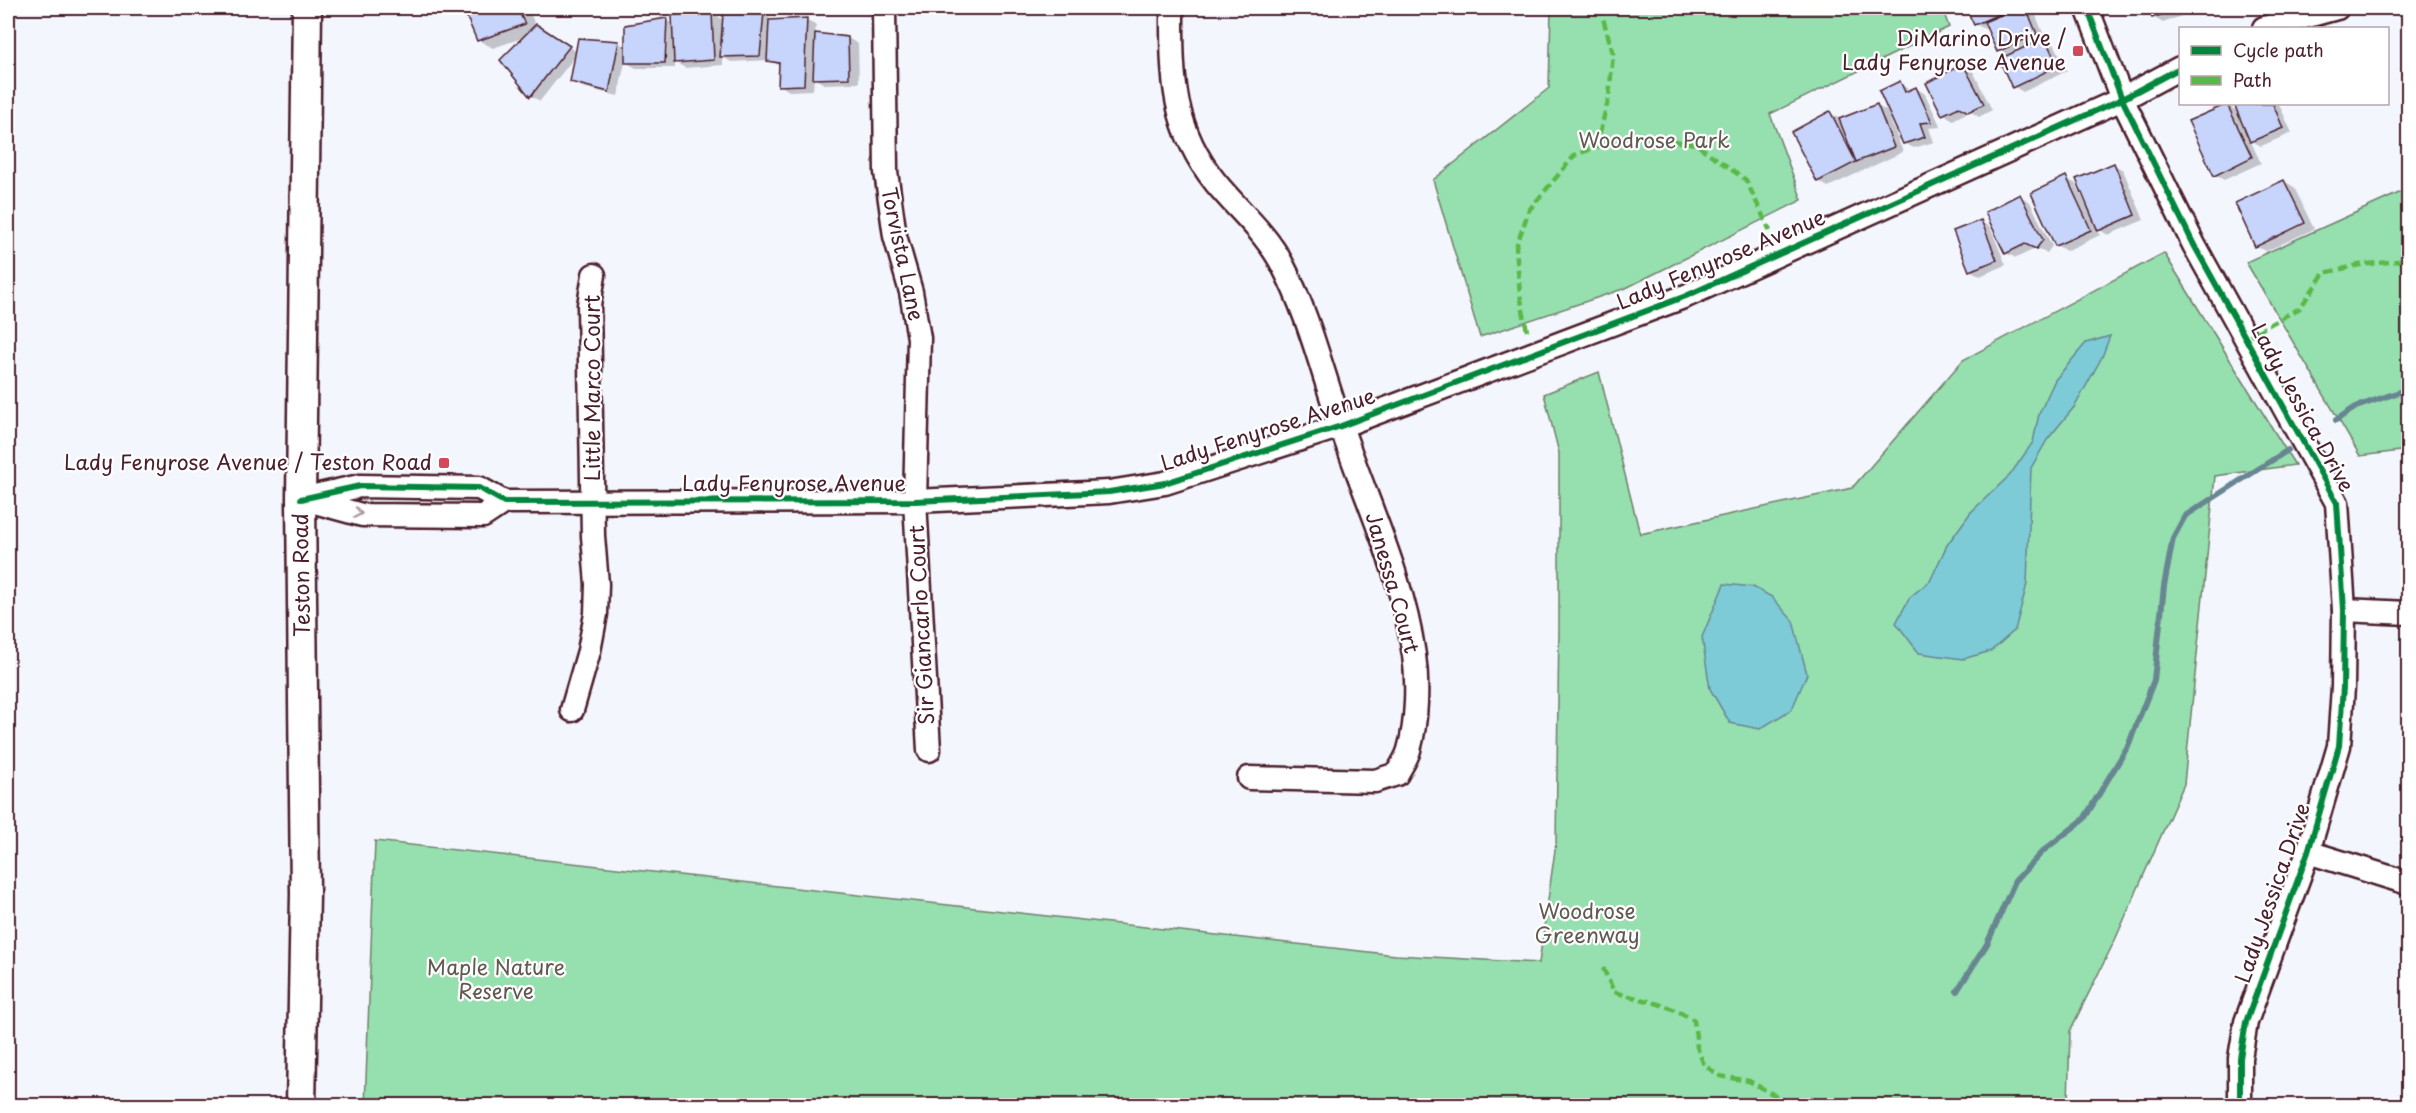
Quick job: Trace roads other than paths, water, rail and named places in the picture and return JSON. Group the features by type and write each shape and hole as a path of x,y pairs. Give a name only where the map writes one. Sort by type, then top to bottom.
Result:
{"main road":[{"name":"Teston Road","path":"301,1106 304,894 301,499 307,8"}],"street":[{"name":"Torvista Lane","path":"884,8 885,172 895,236 911,292 919,338 915,501"},
{"name":"Janessa Court","path":"1172,8 1172,64 1178,115 1191,144 1216,182 1248,217 1281,262 1305,315 1341,426 1377,523 1401,599 1414,656 1413,722 1409,751 1397,774 1375,781 1249,778"},
{"name":"Lady Jessica Drive","path":"2087,8 2122,99 2194,245 2337,503 2344,610 2339,746 2308,852 2246,1022 2240,1058 2240,1106"},
{"path":"2268,27 2337,8"},
{"name":"Lady Fenyrose Avenue","path":"301,499 360,486 479,488 504,502 915,501 1109,492 1165,483 1341,426 1686,297 2122,99 2179,69"},
{"name":"Little Marco Court","path":"572,710 589,651 596,614 589,305 594,275"},
{"name":"Sir Giancarlo Court","path":"915,501 929,750"},
{"path":"2344,610 2409,613"},
{"path":"2308,852 2409,883"}],"water":[{"path":"2110,336 2102,357 2075,406 2047,440 2031,468 2027,584 2015,630 1991,651 1963,659 1919,653 1896,623 1910,597 1930,581 1947,545 1971,512 2010,475 2033,442 2039,414 2055,380 2086,343"},
{"path":"1724,584 1753,587 1772,597 1793,621 1807,674 1792,709 1760,729 1730,723 1710,689 1702,637"}],"waterway":[{"path":"2336,420 2356,407 2408,389"},
{"path":"1957,991 1987,944 2015,881 2043,851 2084,819 2128,746 2154,680 2164,586 2173,538 2185,516 2288,450"}],"place":[{"name":"DiMarino Drive / Lady Fenyrose Avenue","path":"2078,51"},
{"name":"Lady Fenyrose Avenue / Teston Road","path":"444,463"}],"park label":[{"name":"Woodrose Park","path":"1654,141"},
{"name":"Woodrose Greenway","path":"1587,924"},
{"name":"Maple Nature Reserve","path":"496,980"}]}
